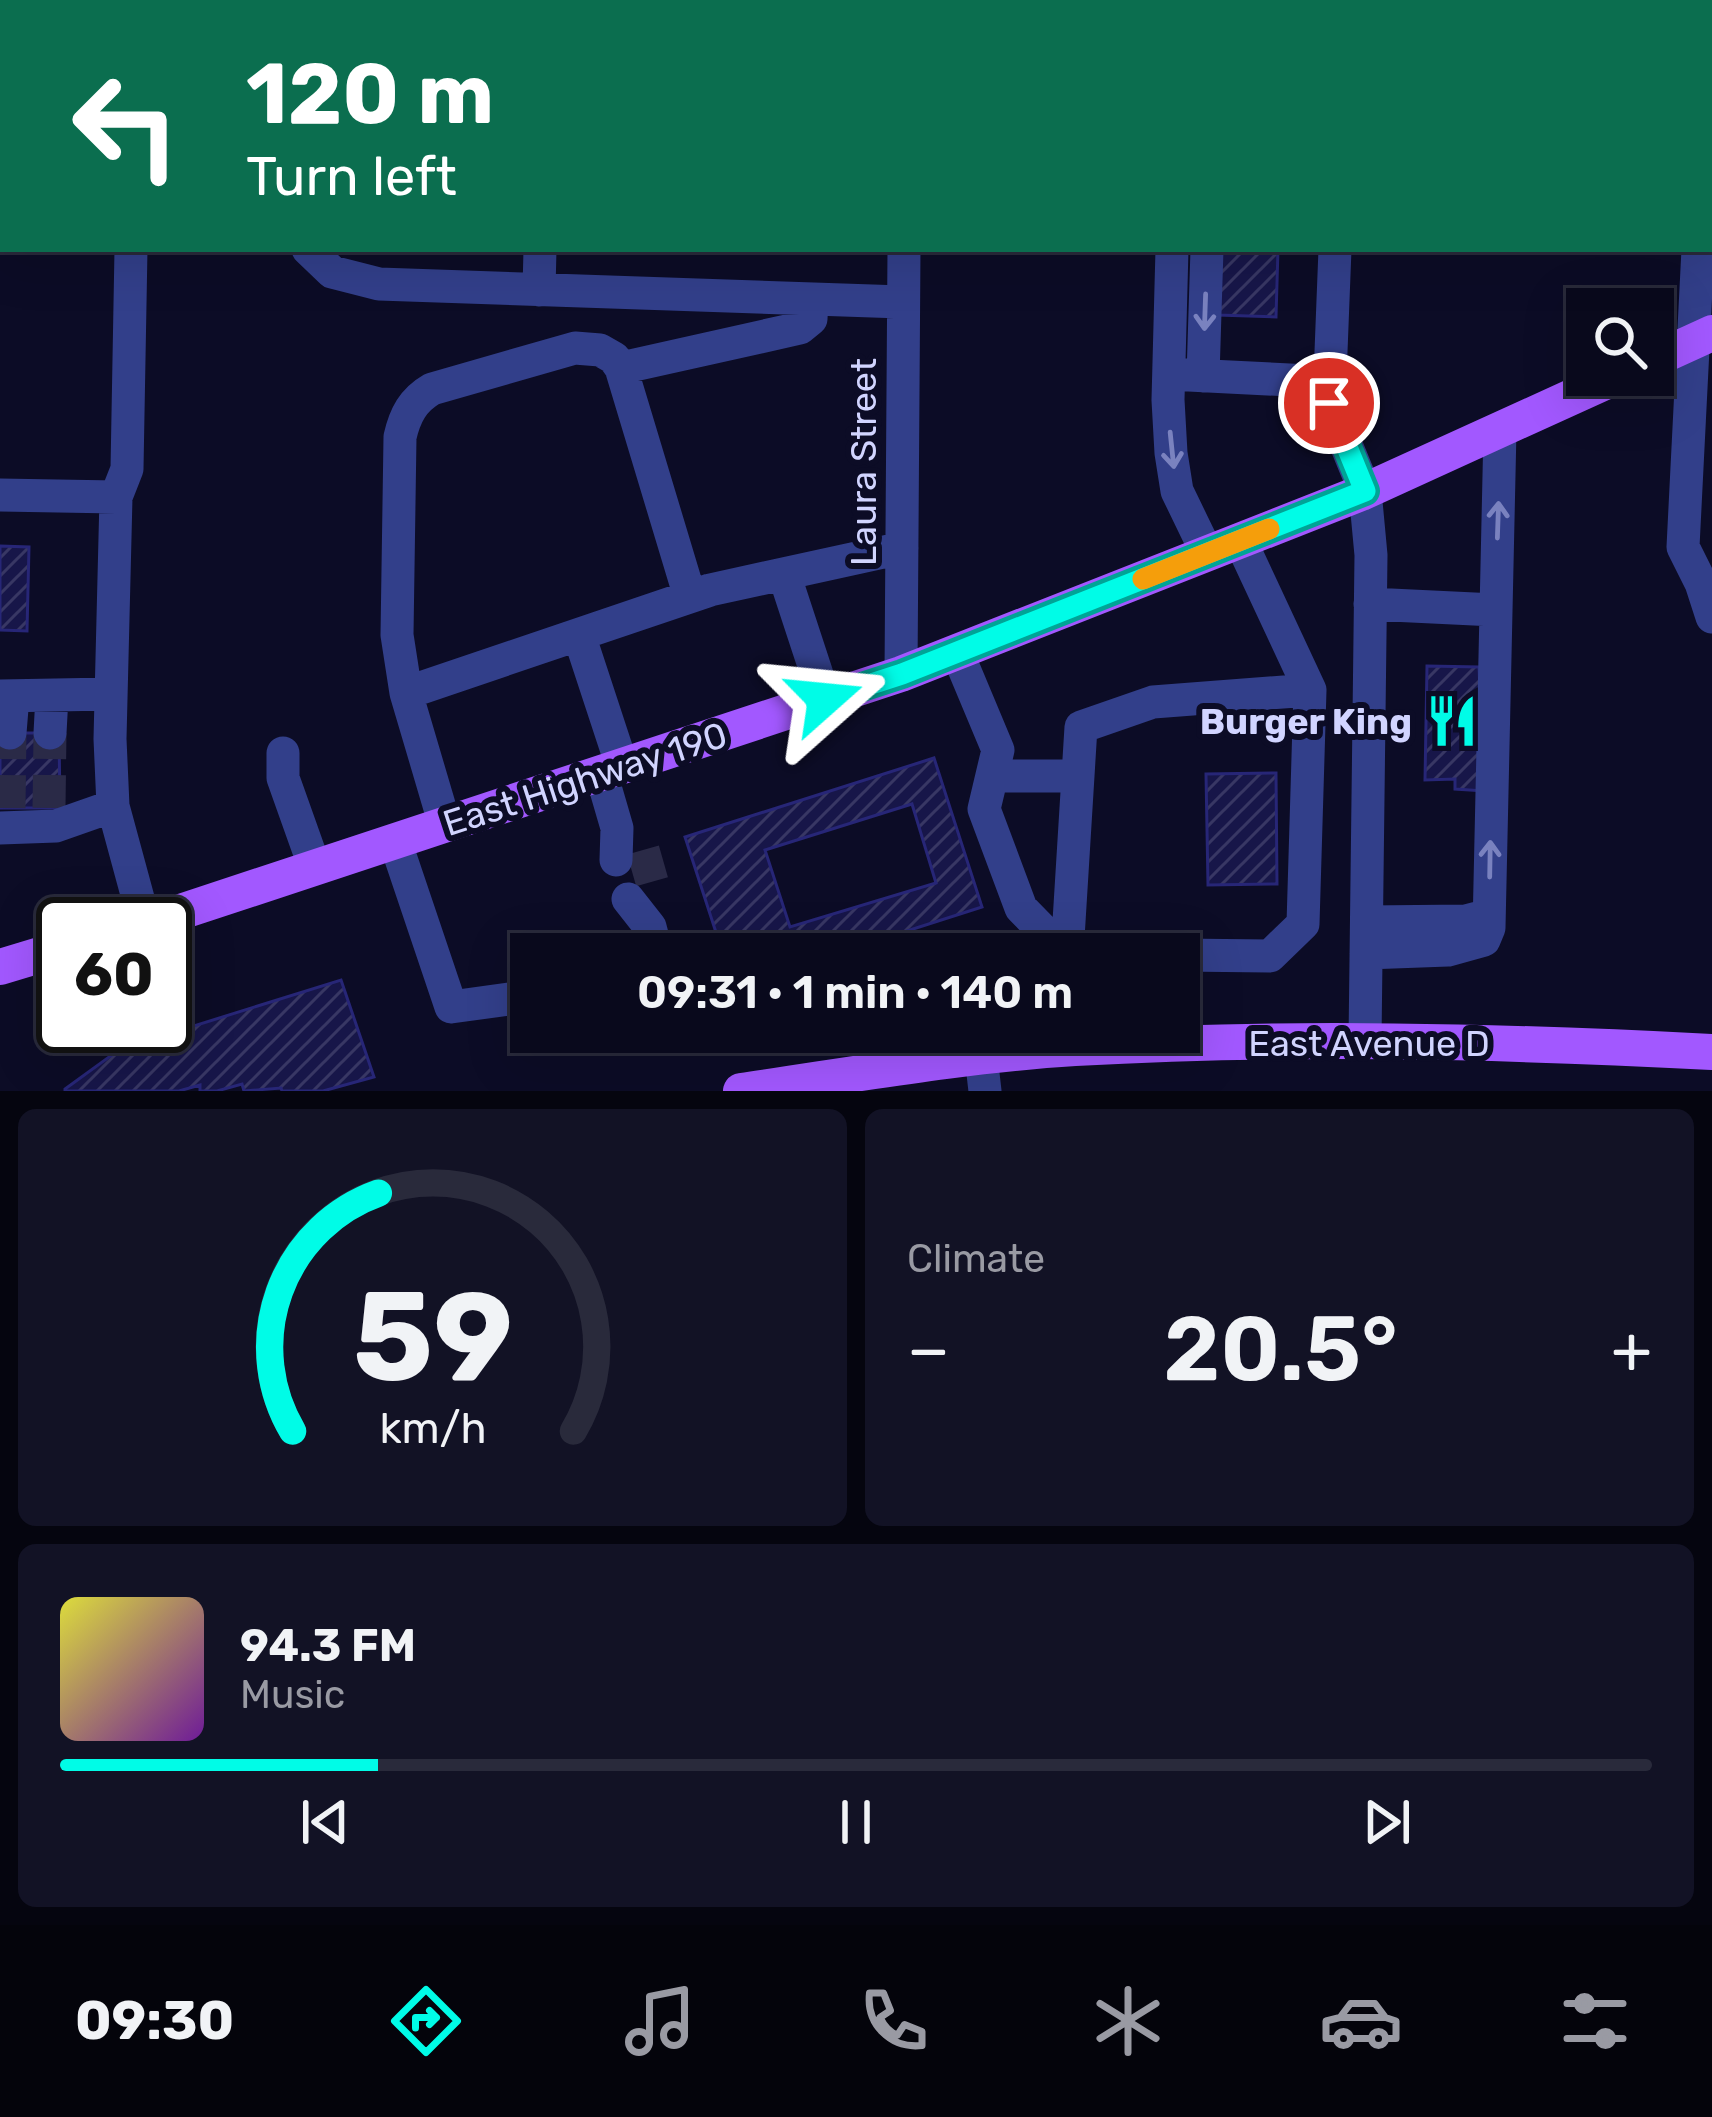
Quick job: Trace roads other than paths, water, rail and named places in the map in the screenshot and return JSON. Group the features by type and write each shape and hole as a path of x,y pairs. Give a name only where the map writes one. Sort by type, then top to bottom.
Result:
{"main road":[{"path":"1674,350 1703,337"},
{"name":"East Highway 190","path":"192,908 902,674 1365,491 1574,396"},
{"path":"0,967 36,956"},
{"name":"East Avenue D","path":"1200,1040 1524,1042 1712,1052"},
{"name":"East Avenue D","path":"741,1091 983,1074 1040,1053"}],"street":[{"path":"131,252 127,469 116,497 110,694 112,806 137,897"},
{"path":"311,252 332,272 380,284 902,302"},
{"path":"538,290 540,252"},
{"name":"Laura Street","path":"902,674 904,252"},
{"path":"1172,252 1168,374 1177,491 1224,547 1310,690 1304,923 1270,956 1200,956"},
{"path":"1203,376 1207,252"},
{"path":"1335,252 1329,403 1365,491 1371,555 1365,1040"},
{"path":"1698,252 1703,337 1683,547 1701,559 1701,583 1712,617"},
{"path":"621,368 800,328 811,320 812,299"},
{"path":"445,825 406,693 397,635 400,437 420,396 575,348 600,350 614,358 621,368 690,597"},
{"path":"1168,374 1330,382"},
{"path":"1366,937 1421,952 1470,946 1484,940 1489,928 1500,430"},
{"path":"0,495 116,497"},
{"path":"406,693 690,597 902,548"},
{"path":"784,574 825,699"},
{"path":"1370,604 1495,610"},
{"path":"579,635 625,846"},
{"path":"957,652 998,751 985,809 1021,908 1046,933"},
{"path":"1068,933 1081,727 1154,702 1310,690"},
{"path":"10,734 6,696 110,694"},
{"path":"50,733 52,695"},
{"path":"284,753 283,778 315,868"},
{"path":"992,776 1076,776"},
{"path":"6,821 49,817 56,826 112,806"},
{"path":"395,842 451,1007 510,999"},
{"path":"641,896 652,933"}],"tunnel":[{"path":"9,808 10,733"},
{"path":"49,808 50,733"},
{"path":"643,850 655,892"}],"place":[{"name":"Burger King","path":"1452,721"}]}
